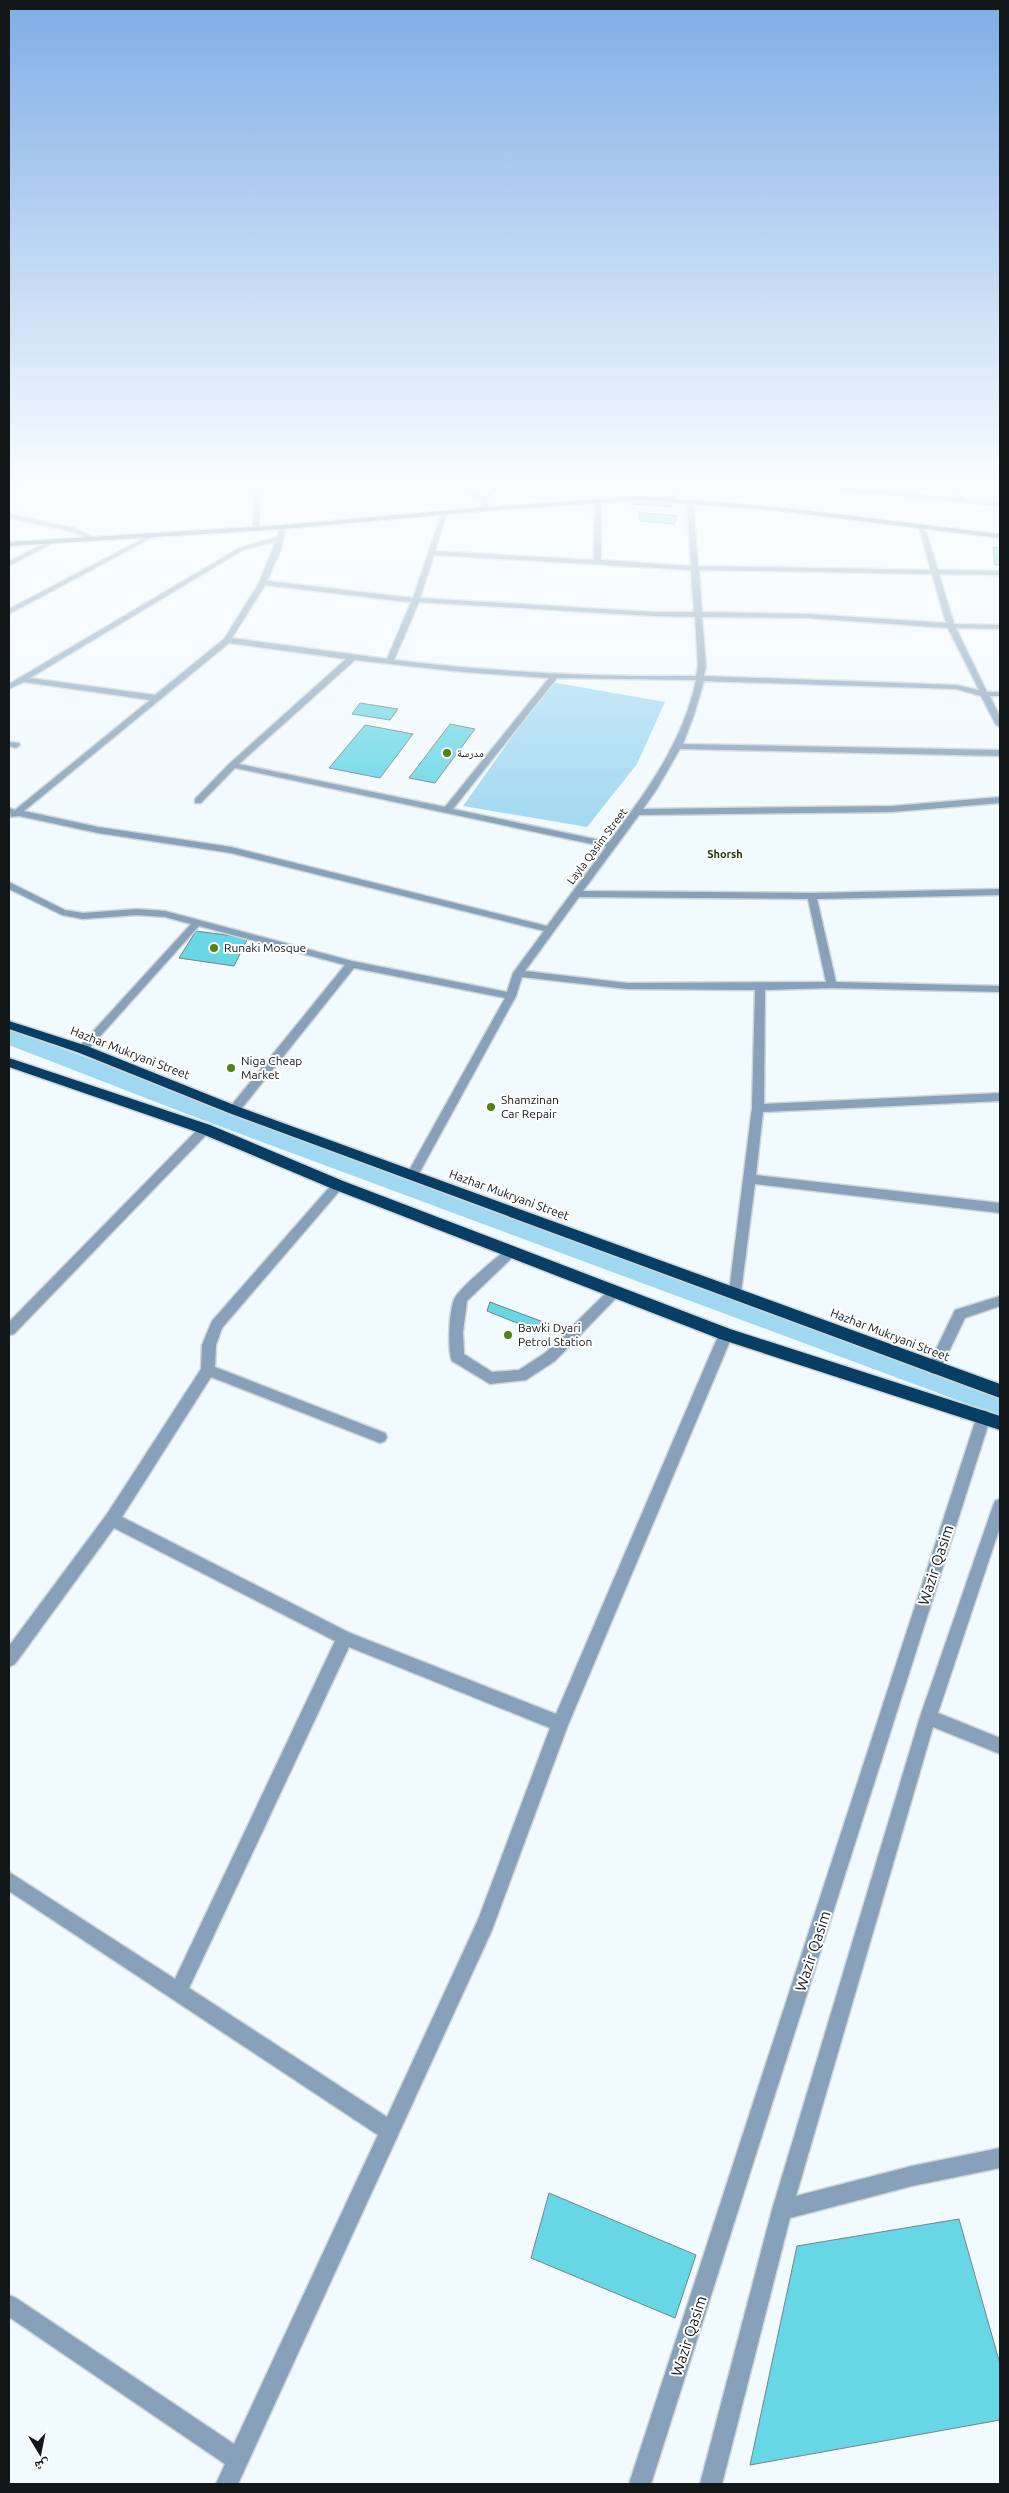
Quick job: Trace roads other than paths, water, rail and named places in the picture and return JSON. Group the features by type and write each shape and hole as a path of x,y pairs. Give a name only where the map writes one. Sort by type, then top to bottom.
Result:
{"highway":[{"name":"Hazhar Mukryani Street","path":"9,1025 82,1049 234,1110 735,1292 934,1368 1000,1391"},
{"path":"9,1062 204,1129 338,1185 726,1334 992,1420"}],"street":[{"path":"9,612 31,600"},
{"path":"9,687 156,600"},
{"path":"9,819 13,811 227,640 252,600"},
{"path":"390,661 416,600"},
{"path":"422,600 653,614 808,616 952,626 1000,627"},
{"name":"Layla Qasim Street","path":"412,1176 511,996 518,973 548,929 613,846 653,789 678,746 700,678 697,600"},
{"path":"944,600 952,626 1000,725"},
{"path":"227,640 352,658 556,675 956,687 984,694 1000,694"},
{"path":"198,801 232,765 352,658"},
{"path":"448,809 556,675"},
{"path":"23,680 156,698"},
{"path":"678,746 1000,753"},
{"path":"232,765 448,809 613,846"},
{"path":"636,812 892,809 1000,800"},
{"path":"13,811 98,830 231,850 548,929"},
{"path":"9,885 62,912 84,916 137,912 165,914 352,964 511,996"},
{"path":"576,894 812,896 1000,892"},
{"path":"812,896 832,985"},
{"path":"82,1049 197,923"},
{"path":"234,1110 352,964"},
{"path":"518,973 626,986 760,987 832,985 1000,989"},
{"path":"735,1292 751,1179 758,1108 760,987"},
{"path":"758,1108 1000,1097"},
{"path":"9,1330 204,1129"},
{"path":"751,1179 1000,1208"},
{"path":"9,1660 112,1519 208,1370 209,1346 217,1325 338,1185"},
{"path":"512,1252 462,1299 456,1332 457,1357 490,1378 521,1376 550,1356 616,1292"},
{"path":"934,1368 960,1314 1000,1301"},
{"path":"227,2484 486,1924 560,1724 726,1334"},
{"path":"208,1370 380,1438"},
{"name":"Wazir Qasim","path":"640,2484 992,1420"},
{"path":"712,2484 782,2210 928,1717 1000,1506"},
{"path":"112,1519 345,1638 560,1724"},
{"path":"178,1992 345,1638"},
{"path":"928,1717 1000,1746"},
{"path":"9,1881 390,2131"},
{"path":"782,2210 912,2176 1000,2158"},
{"path":"9,2304 238,2460"}],"place":[{"name":"مدرسة","path":"447,753"},
{"name":"Runaki Mosque","path":"214,948"},
{"name":"Niga Cheap Market","path":"231,1068"},
{"name":"Shamzinan Car Repair","path":"491,1107"},
{"name":"Bawki Dyari Petrol Station","path":"508,1335"}],"district":[{"name":"Shorsh","path":"725,854"}]}
